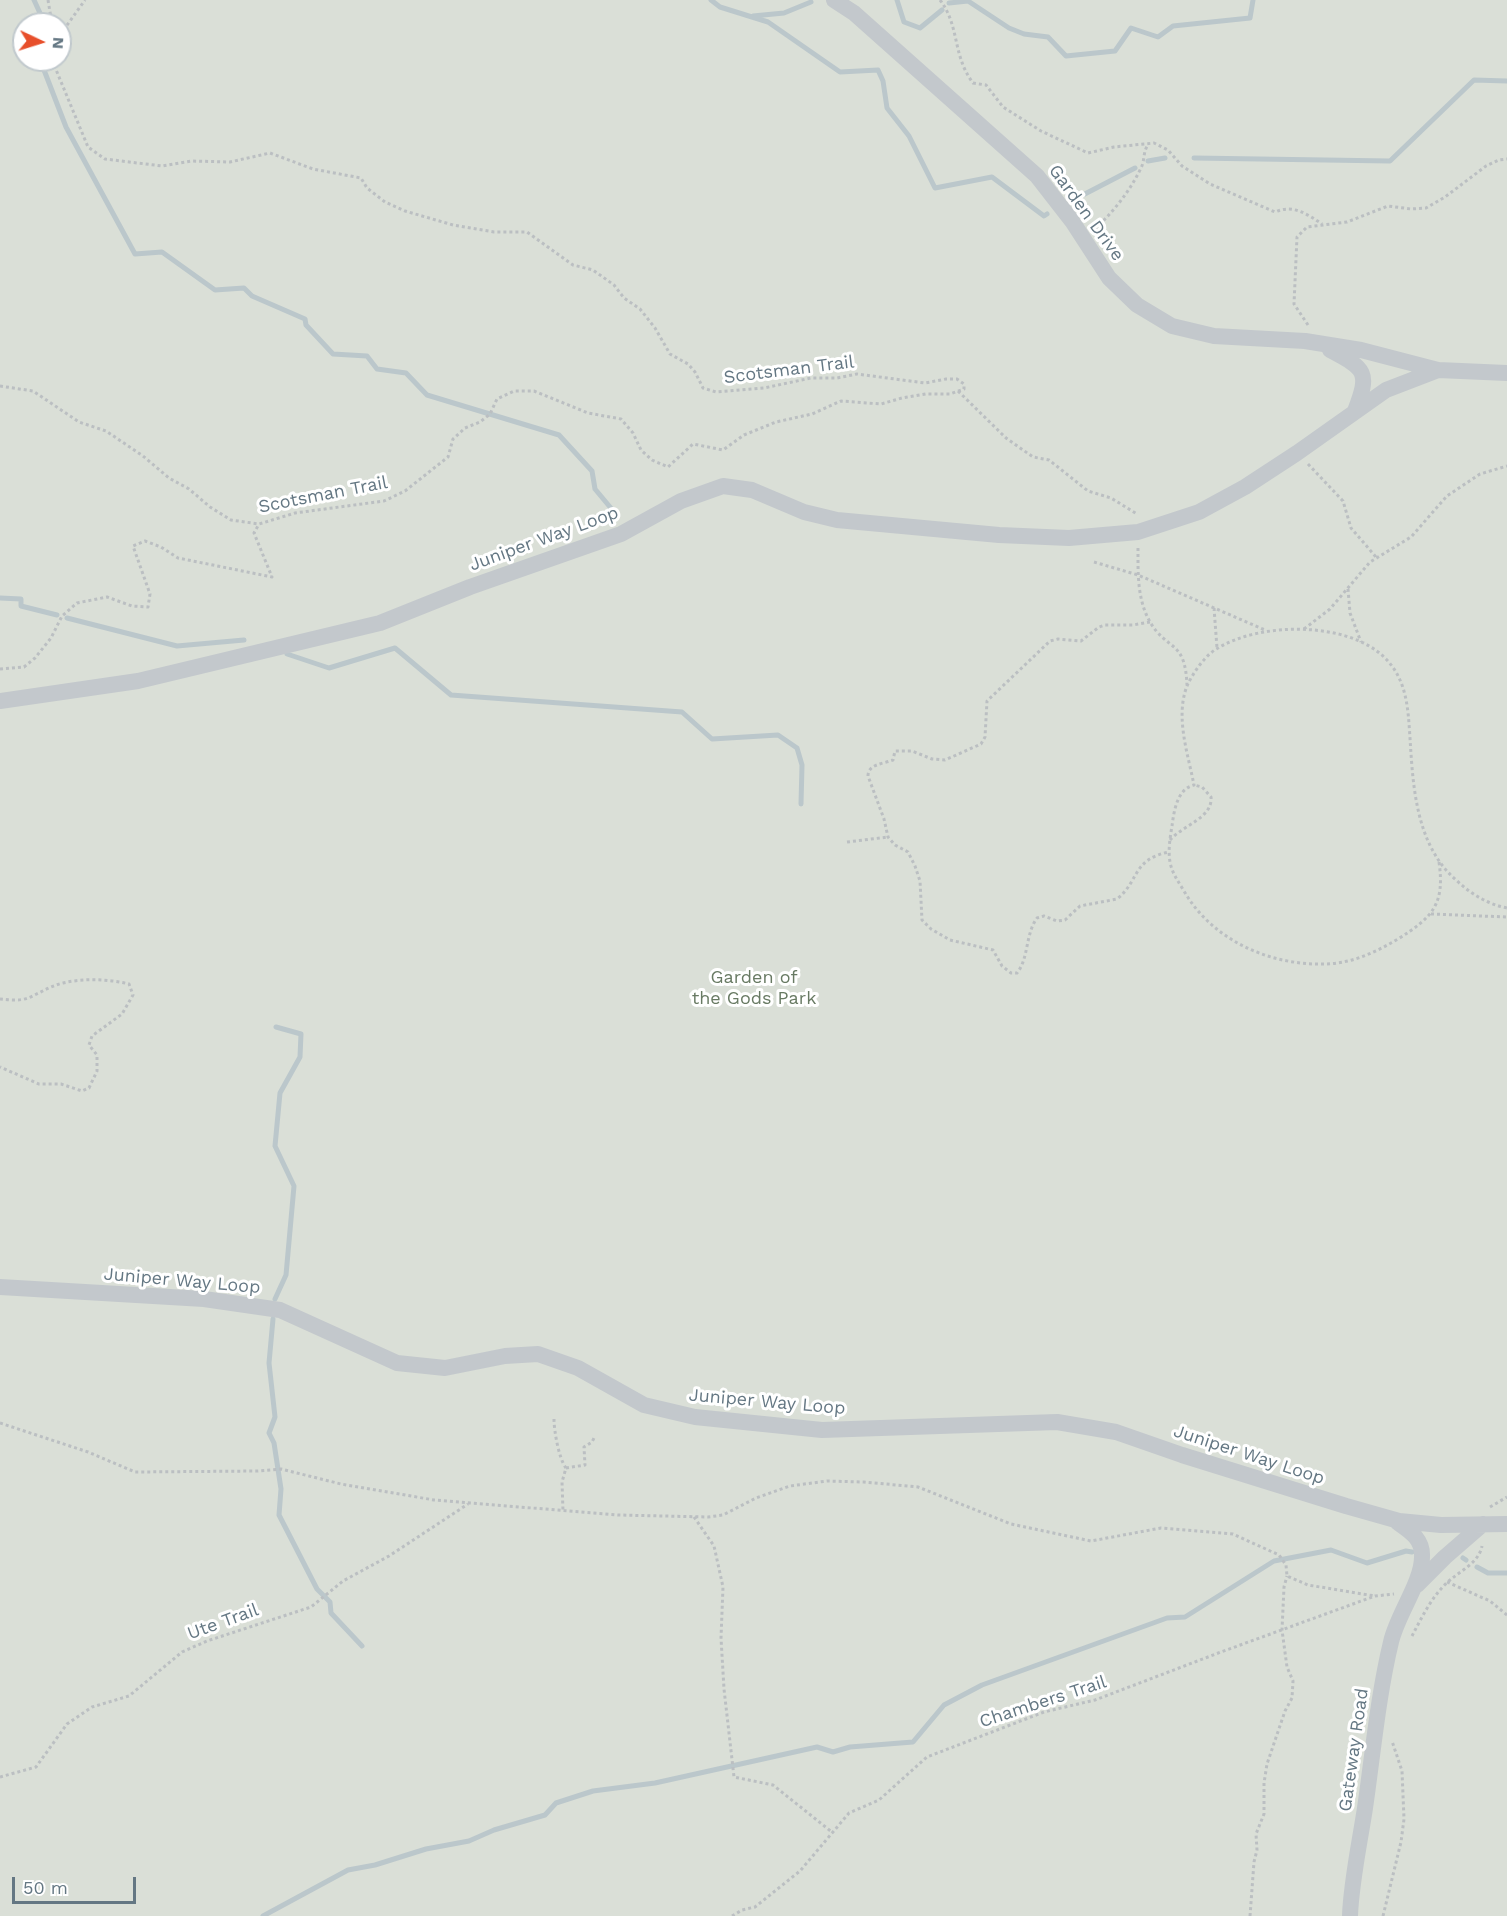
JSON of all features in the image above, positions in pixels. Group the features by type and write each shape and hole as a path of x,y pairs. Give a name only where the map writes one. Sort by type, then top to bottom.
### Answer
{"street":[{"name":"Garden Drive","path":"834,0 854,13 1037,176 1084,239 1109,278 1137,305 1173,326 1214,336 1311,342 1361,350 1438,370"},
{"path":"1311,342 1352,361 1360,369 1364,384 1355,411"},
{"name":"Juniper Way Loop","path":"0,700 138,681 381,623 470,587 621,534 681,501 723,486 752,490 804,512 837,520 999,535 1069,538 1138,532 1198,512 1245,487 1386,390 1438,370 1507,373"},
{"name":"Juniper Way Loop","path":"0,1287 204,1299 280,1310 397,1363 445,1368 505,1356 538,1354 578,1368 644,1404 695,1417 822,1430 1057,1422 1116,1432 1204,1462 1391,1519 1428,1525 1507,1524"},
{"name":"Gateway Road","path":"1350,1916 1386,1665 1395,1627 1420,1569 1422,1548 1414,1534 1391,1519"},
{"name":"Gateway Road","path":"1413,1587 1483,1524"}],"path":[{"path":"72,18 85,0"},
{"path":"940,0 952,22 963,70 973,82 986,85 1003,107 1041,130 1088,153 1114,147 1154,143 1168,150 1182,166 1210,184 1275,212 1292,209 1322,224"},
{"name":"Scotsman Trail","path":"0,386 33,391 79,422 106,431 231,520 259,524 295,513 384,501 405,491 448,457 453,439 465,428 480,422 490,414 497,399 514,391 534,391 588,413 621,419 633,433 641,450 652,460 668,467 693,444 723,450 744,435 776,422 812,414 841,401 881,404 918,395 950,394 964,389 964,384 957,379 925,382 857,374 837,378 811,378 756,389 716,392 703,388 695,372 688,364 670,354 647,317 624,298 614,285 593,270 573,265 559,257 527,232 494,232 434,220 385,202 367,188 361,178 313,169 270,153 230,162 190,161 162,166 105,159 88,147 57,72"},
{"path":"1084,239 1119,204 1143,164 1145,148 1149,144"},
{"path":"1311,342 1309,327 1294,304 1297,237 1307,227 1347,222 1372,210 1388,206 1426,208 1445,197 1486,166 1507,159"},
{"path":"958,391 1006,438 1033,457 1049,460 1088,491 1112,498 1137,514 1138,575 1142,601 1150,622 1183,657 1186,669 1187,686 1183,728 1194,785"},
{"path":"1297,453 1343,501 1351,528 1376,557"},
{"path":"1302,630 1323,615 1376,557 1411,537 1442,500 1469,480 1489,470 1507,466"},
{"path":"0,669 24,667 35,658 51,638 62,616 77,603 107,597 132,606 148,607 150,594 133,546 145,541 161,547 178,558 272,577 254,533 259,524"},
{"path":"1094,562 1138,575 1267,630"},
{"path":"1348,587 1350,613 1361,642"},
{"path":"1214,608 1217,648"},
{"path":"1150,622 1133,625 1105,625 1081,641 1058,639 1050,641 987,701 985,737 981,744 939,761 912,751 895,751 893,760 872,766 868,772 888,837 908,852 915,866 921,891 921,915 926,925 950,940 993,950 1002,966 1014,973 1022,966 1029,932 1037,918 1044,916 1057,921 1065,920 1080,906 1117,899 1140,867 1152,857 1169,852"},
{"path":"1187,686 1198,668 1217,648 1267,630 1333,633 1361,642 1385,658 1404,687 1408,707 1415,798 1425,831 1439,862 1470,892 1490,903 1507,908"},
{"path":"1170,840 1177,832 1199,819 1209,809 1211,797 1202,787 1194,785 1184,791 1176,803 1170,840 1169,852 1173,872 1186,896 1214,927 1248,949 1284,960 1327,964 1359,958 1404,935 1431,914 1440,888 1439,862"},
{"path":"847,842 888,837"},
{"path":"1431,914 1507,917"},
{"path":"0,999 27,999 63,983 83,980 129,984 132,995 122,1014 92,1036 89,1046 97,1055 97,1071 89,1088 82,1091 61,1084 39,1084 0,1067"},
{"path":"554,1419 561,1459 566,1468 562,1482 562,1511"},
{"path":"0,1423 88,1452 135,1472 281,1469 341,1484 434,1500 562,1511 694,1517 723,1515 756,1498 790,1486 827,1481 864,1482 918,1488 1011,1524 1091,1540 1161,1528 1233,1533 1279,1555 1286,1565 1282,1630 1287,1667 1293,1681 1292,1698 1285,1711 1267,1764 1264,1783 1264,1814 1256,1834 1257,1850 1250,1916"},
{"path":"566,1468 585,1465 585,1447 594,1438"},
{"name":"Ute Trail","path":"0,1777 36,1767 67,1724 92,1707 129,1696 182,1652 207,1641 311,1607 343,1581 389,1556 469,1503"},
{"path":"694,1517 714,1546 723,1587 721,1638 734,1777 773,1785 833,1833"},
{"path":"1287,1576 1308,1585 1375,1596"},
{"path":"1447,1582 1490,1601 1507,1615"},
{"name":"Chambers Trail","path":"732,1916 742,1910 755,1907 800,1871 849,1813 879,1800 927,1757 1044,1712 1095,1701 1375,1596 1413,1587"},
{"path":"1409,1642 1441,1589"},
{"path":"1383,1916 1401,1842 1404,1819 1402,1771 1391,1737"}],"green space":[{"name":"Garden of the Gods Park","path":"0,0 1507,0 1507,1916 0,1916"}],"waterway":[{"path":"34,0 40,12"},
{"path":"711,0 720,7 768,22 840,72 878,70 883,81 887,108 909,136 935,188 992,177 1044,216 1047,214"},
{"path":"897,0 904,22 920,28 942,10"},
{"path":"949,3 968,1 1009,28 1024,34 1048,37 1066,56 1115,51 1131,28 1158,37 1173,26 1250,18 1253,0"},
{"path":"753,16 784,13 811,2"},
{"path":"45,72 66,127 135,254 162,252 215,290 244,288 252,296 305,319 306,325 333,354 367,356 377,369 406,373 427,395 559,435 592,471 595,489 615,513"},
{"path":"1194,158 1390,161 1474,80 1507,81"},
{"path":"1148,161 1165,158"},
{"path":"1079,197 1135,168"},
{"path":"0,598 21,599 21,606 57,615"},
{"path":"67,618 177,646 244,640"},
{"path":"287,654 329,668 395,648 451,695 682,712 712,739 778,735 797,748 802,765 801,804"},
{"path":"275,1299 286,1275 294,1186 275,1146 280,1093 300,1057 301,1034 276,1027"},
{"path":"273,1319 269,1363 275,1417 269,1433 274,1443 281,1489 279,1515 317,1589 330,1602 331,1613 362,1646"},
{"path":"263,1916 348,1870 375,1865 426,1849 469,1841 494,1830 545,1815 556,1803 593,1791 655,1783 817,1747 833,1752 850,1747 913,1742 944,1705 982,1685 1167,1618 1185,1617 1274,1561 1331,1550 1367,1563 1406,1551 1412,1552"},
{"path":"1477,1567 1488,1573 1507,1573"}]}
